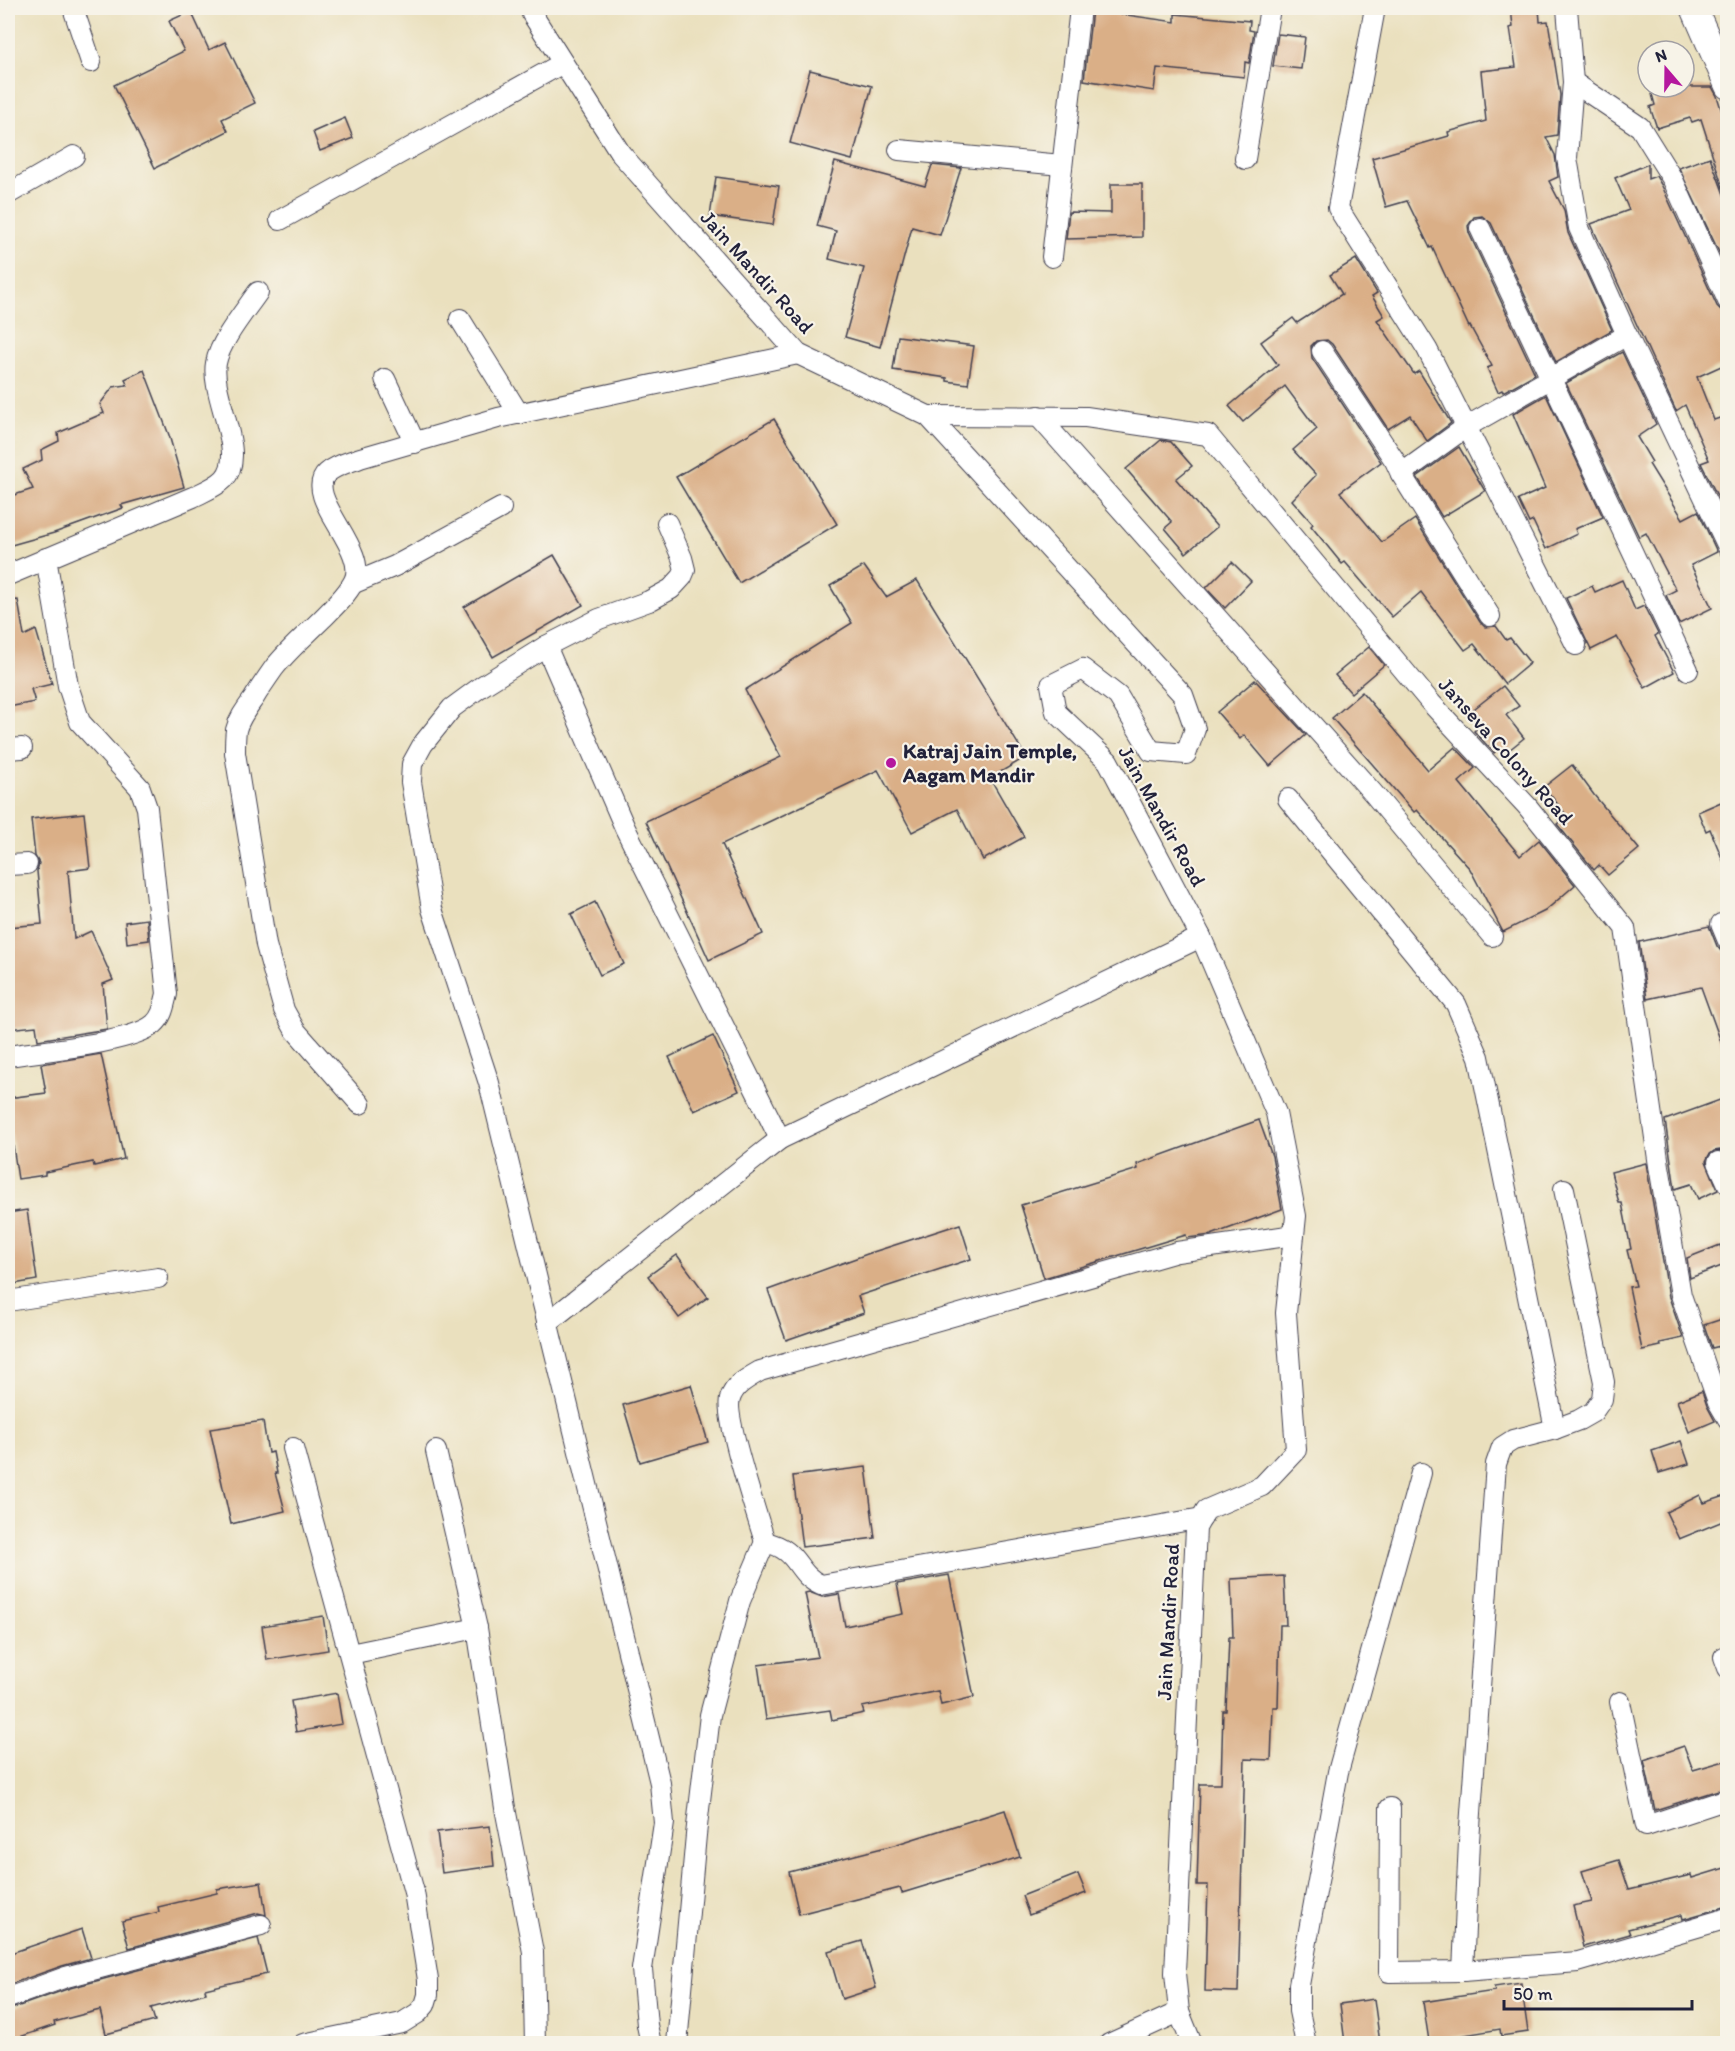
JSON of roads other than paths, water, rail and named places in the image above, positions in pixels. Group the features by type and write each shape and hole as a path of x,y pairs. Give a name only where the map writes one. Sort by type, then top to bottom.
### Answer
{"street":[{"path":"73,8 91,62"},
{"name":"Jain Mandir Road","path":"531,8 532,14 621,154 798,354 928,416 1183,695 1195,729 1186,754 1151,752 1118,696 1083,669 1051,685 1056,712 1108,761 1201,937 1276,1113 1296,1216 1286,1314 1296,1450 1262,1486 1206,1510 1196,1528 1175,1973 1179,2012 1192,2043"},
{"path":"1052,257 1080,8"},
{"path":"1245,159 1270,8"},
{"path":"1375,8 1338,208 1427,349 1576,645"},
{"path":"1567,8 1573,82 1567,158 1579,228 1728,547"},
{"path":"1694,8 1728,86"},
{"path":"280,220 563,63"},
{"path":"1573,82 1640,127 1673,180 1728,301"},
{"path":"899,150 1062,165"},
{"path":"8,194 74,156"},
{"path":"1480,228 1688,670"},
{"path":"8,575 193,497 226,477 233,465 216,378 216,363 225,343 258,292"},
{"path":"460,319 519,414"},
{"path":"1401,474 1466,428 1627,335"},
{"path":"1322,351 1395,461 1491,616"},
{"path":"360,1104 295,1030 284,1010 266,945 235,753 236,730 242,715 275,667 336,604 354,583 357,575 357,565 325,501 322,480 328,472 339,466 415,442 519,414 798,354"},
{"path":"386,379 415,442"},
{"name":"Janseva Colony Road","path":"928,416 1086,417 1208,435 1431,703 1527,806 1625,928 1659,1166 1681,1295 1718,1402 1728,1419"},
{"path":"1038,417 1373,794 1492,936"},
{"path":"354,583 395,566 501,508"},
{"path":"651,2043 642,1969 664,1823 660,1783 489,1083 432,909 411,782 412,764 423,744 452,708 482,686 546,646 599,619 649,601 670,589 682,577 685,570 682,558 667,523"},
{"path":"8,1056 117,1039 139,1033 155,1023 163,1012 166,994 147,808 140,788 80,722 68,686 46,558"},
{"path":"546,646 625,828 780,1140"},
{"path":"1288,799 1456,1004 1470,1032 1479,1057 1555,1429"},
{"path":"547,1323 780,1140 1201,937"},
{"path":"1718,1162 1728,1184"},
{"path":"1463,1971 1468,1841 1496,1464 1502,1447 1513,1440 1555,1429 1593,1412 1602,1399 1604,1382 1564,1189"},
{"path":"677,2043 696,1835 710,1715 740,1601 765,1542 729,1412 730,1400 737,1387 748,1377 760,1371 1177,1252 1294,1235"},
{"path":"8,1301 158,1278"},
{"path":"293,1448 414,1892 428,1980 425,2005 418,2013 402,2023 303,2043"},
{"path":"436,1451 477,1628 505,1808 533,1952 533,2039"},
{"path":"1306,2043 1299,2011 1299,1985 1338,1772 1421,1473"},
{"path":"765,1542 779,1545 792,1554 812,1580 821,1585 1202,1518"},
{"path":"350,1654 477,1628"},
{"path":"1620,1702 1646,1826 1728,1799"},
{"path":"1390,1808 1389,1972 1463,1971 1578,1962 1728,1918"},
{"path":"8,1998 66,1977 261,1925"},
{"path":"1109,2043 1179,2012"}],"place":[{"name":"Katraj Jain Temple, Aagam Mandir","path":"891,763"}]}
